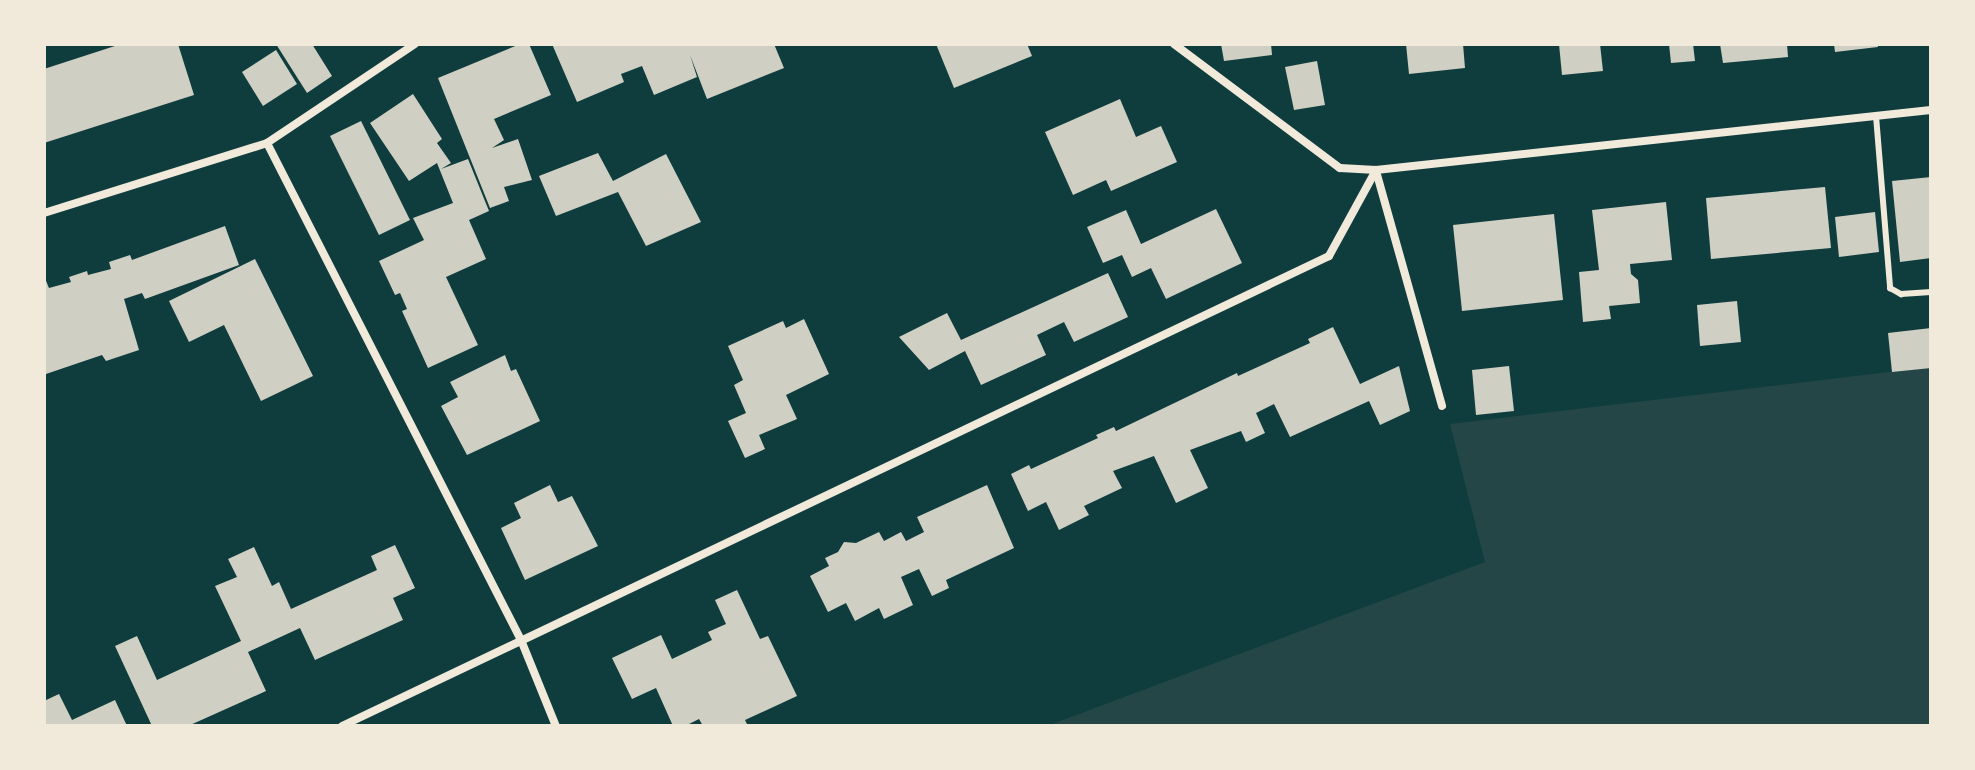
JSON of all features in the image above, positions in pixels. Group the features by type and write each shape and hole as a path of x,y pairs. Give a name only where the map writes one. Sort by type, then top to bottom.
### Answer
{"street":[{"path":"44,213 267,143 415,44"},
{"path":"1174,44 1340,168 1376,170 1931,110"},
{"path":"267,143 521,640 556,726"},
{"path":"1376,170 1442,406"},
{"path":"342,726 1329,256 1376,170"}],"lane":[{"path":"1876,116 1890,288 1901,294 1931,292"}],"shaded area":[{"path":"1931,367 1931,726 1047,726 1485,562 1450,424"}],"building":[{"path":"121,44 178,44 194,95 44,143 44,69"},
{"path":"276,44 312,44 332,76 307,93"},
{"path":"520,44 529,44 551,95 494,119 504,140 492,148 518,139 532,180 504,187 509,201 490,208 438,78"},
{"path":"552,44 774,44 784,68 707,99 690,55 697,77 654,95 642,66 621,74 624,82 577,102"},
{"path":"936,44 1027,44 1032,56 954,88"},
{"path":"1221,44 1271,44 1272,55 1224,61"},
{"path":"1406,44 1463,44 1465,68 1409,74"},
{"path":"1559,44 1600,44 1603,71 1562,75"},
{"path":"1669,44 1693,44 1695,61 1671,63"},
{"path":"1720,44 1787,44 1788,57 1723,63"},
{"path":"1834,44 1877,44 1878,47 1835,52"},
{"path":"276,50 297,84 263,106 242,72"},
{"path":"1317,61 1325,105 1294,110 1285,67"},
{"path":"413,94 442,139 437,143 451,163 441,169 468,159 489,211 469,220 486,259 446,277 478,345 428,368 402,311 407,309 400,293 395,295 379,261 424,240 413,218 453,203 437,163 409,181 370,123"},
{"path":"1120,99 1136,137 1161,126 1177,162 1111,191 1106,180 1073,195 1045,132"},
{"path":"361,121 410,220 379,235 330,136"},
{"path":"598,153 613,181 666,154 701,222 646,246 618,192 556,216 539,176"},
{"path":"1931,177 1931,258 1900,262 1892,181"},
{"path":"1825,187 1831,248 1711,259 1706,198"},
{"path":"1666,202 1672,260 1630,264 1631,274 1638,280 1640,303 1609,306 1611,319 1583,322 1579,272 1599,270 1592,210"},
{"path":"1216,209 1242,263 1166,299 1151,268 1132,277 1122,255 1103,263 1087,227 1126,210 1141,244"},
{"path":"1875,212 1879,252 1839,257 1835,217"},
{"path":"1554,214 1563,300 1462,311 1453,225"},
{"path":"225,226 239,265 145,299 142,293 124,299 139,350 106,361 102,355 46,374 44,276 49,288 71,282 69,277 87,271 88,275 111,269 109,262 130,255 132,260"},
{"path":"255,259 313,376 261,401 224,325 189,342 169,301"},
{"path":"1108,273 1128,317 1074,342 1064,322 1037,335 1046,355 981,385 965,351 929,370 899,337 947,313 961,340"},
{"path":"1737,301 1741,342 1700,346 1697,305"},
{"path":"804,319 829,374 786,395 797,419 759,435 765,449 745,458 728,421 746,413 734,385 743,380 728,346 783,321 786,328"},
{"path":"1333,327 1360,384 1399,366 1410,411 1380,425 1369,401 1290,437 1274,404 1256,413 1265,433 1246,442 1241,431 1190,450 1208,488 1176,503 1154,456 1113,471 1122,488 1084,506 1089,515 1059,530 1046,502 1028,511 1011,474 1029,465 1031,469 1098,438 1096,435 1114,427 1116,431 1237,373 1238,376 1310,343 1308,339"},
{"path":"1931,328 1931,368 1892,372 1888,333"},
{"path":"505,355 511,371 516,369 540,421 467,455 441,406 458,397 450,382"},
{"path":"1509,366 1514,411 1476,415 1472,370"},
{"path":"550,485 558,502 572,496 598,546 525,580 501,528 521,518 514,503"},
{"path":"987,485 1014,548 946,580 949,588 932,596 919,569 901,577 913,605 884,619 879,608 855,621 846,603 828,612 810,576 829,566 825,558 838,552 844,542 856,543 879,532 884,541 901,532 906,541 924,532 917,517"},
{"path":"395,545 415,588 393,598 403,620 315,660 300,628 248,652 266,691 188,726 152,726 115,646 137,636 157,680 241,641 215,586 237,577 228,559 254,547 272,586 279,582 291,609 377,570 371,556"},
{"path":"737,590 760,639 768,636 797,696 745,720 748,726 703,726 699,719 685,726 673,726 656,688 632,699 612,658 661,635 672,659 712,640 708,632 726,624 715,600"},
{"path":"59,694 72,720 115,700 127,726 44,726 44,701"}]}
